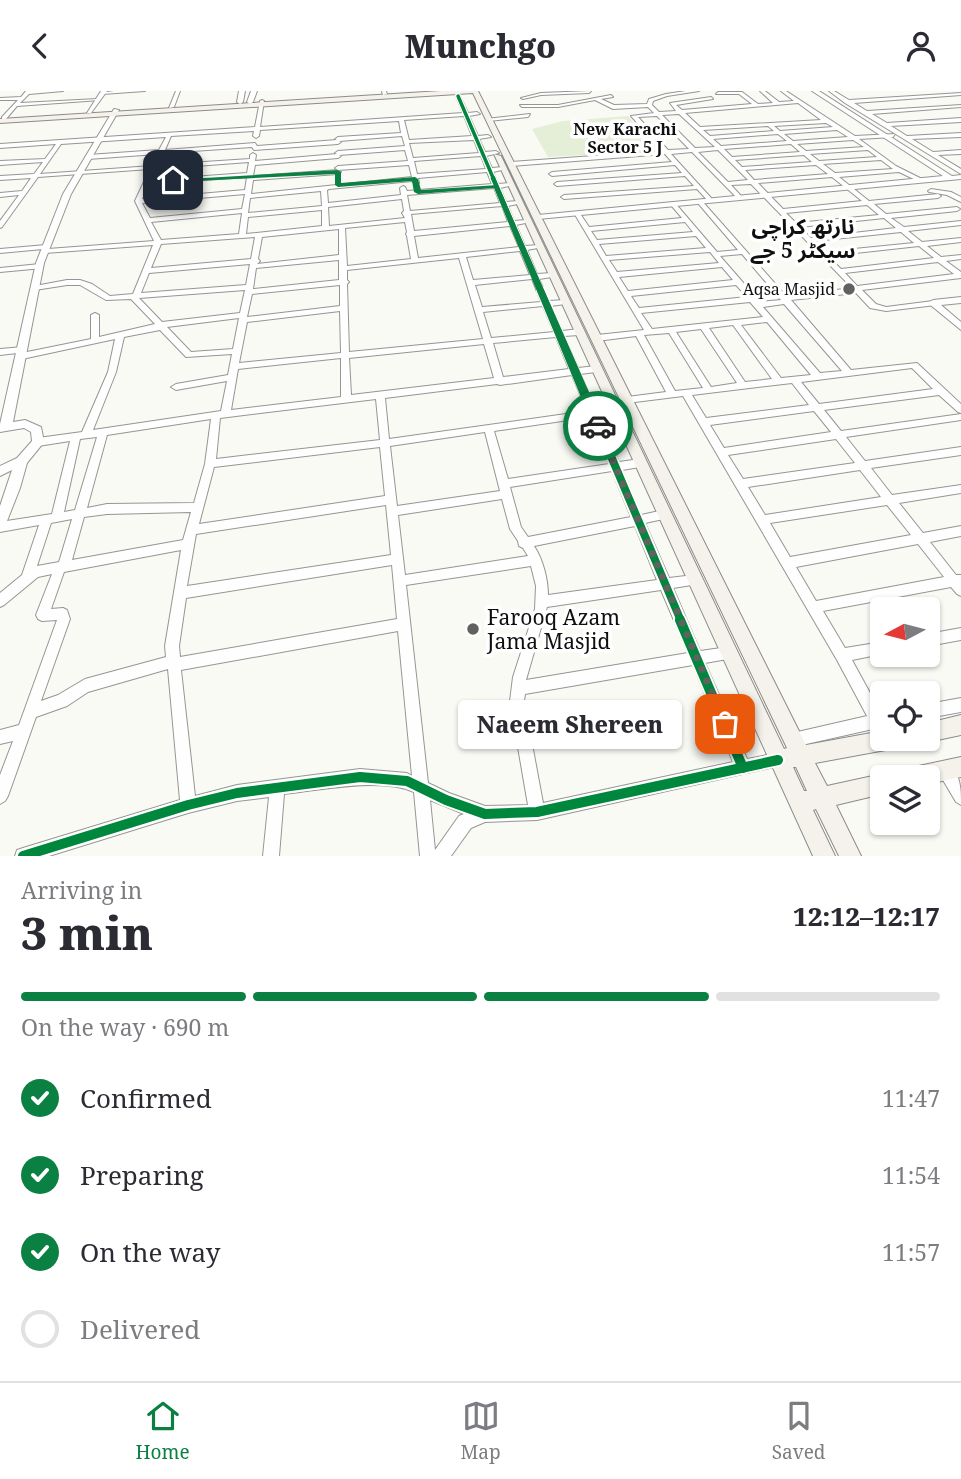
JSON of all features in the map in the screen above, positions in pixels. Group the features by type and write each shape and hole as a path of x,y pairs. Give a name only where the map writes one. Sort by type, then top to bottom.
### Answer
{"main road":[{"path":"1,119 423,91"},
{"path":"1,119 467,92 501,168 533,219 597,338 850,856"},
{"path":"477,116 489,154 501,168 503,185 533,219 539,247 824,856"},
{"path":"940,729 961,725"},
{"path":"778,760 797,748 870,741"},
{"path":"798,803 870,787"}],"street":[{"path":"0,99 61,91"},
{"path":"89,112 103,92 143,91"},
{"path":"171,107 178,91"},
{"path":"240,102 242,91"},
{"path":"250,102 254,91"},
{"path":"649,105 651,100 666,95 697,91"},
{"path":"762,91 788,110"},
{"path":"783,91 959,210"},
{"path":"815,91 884,136 957,173"},
{"path":"824,91 957,173 961,185"},
{"path":"831,91 845,102 961,94"},
{"path":"906,91 937,108"},
{"path":"523,98 541,94 591,92 594,98 613,107 649,105"},
{"path":"766,111 740,93 714,94 672,104 878,308 961,300"},
{"path":"753,93 768,104"},
{"path":"1,119 26,94"},
{"path":"714,94 734,107"},
{"path":"522,106 563,105 611,96"},
{"path":"16,105 98,100"},
{"path":"711,201 634,116 798,102"},
{"path":"242,236 262,103"},
{"path":"649,105 740,198"},
{"path":"863,113 961,106"},
{"path":"723,108 744,126"},
{"path":"927,108 961,127"},
{"path":"702,110 722,127"},
{"path":"38,442 37,430 25,424 3,427 40,266 67,194 115,112"},
{"path":"0,146 401,120 528,115"},
{"path":"796,116 804,122"},
{"path":"774,117 782,123"},
{"path":"401,120 418,192"},
{"path":"698,129 825,120"},
{"path":"882,125 961,120"},
{"path":"337,124 338,185"},
{"path":"768,124 961,276"},
{"path":"882,125 900,137"},
{"path":"708,138 839,128"},
{"path":"88,157 338,141 404,134"},
{"path":"138,201 169,135"},
{"path":"138,201 324,190 338,185 545,162 666,152 884,136 961,135"},
{"path":"0,178 338,155 482,137"},
{"path":"0,226 58,143"},
{"path":"730,159 870,148"},
{"path":"929,155 961,152"},
{"path":"148,182 338,170 489,154"},
{"path":"740,169 883,158"},
{"path":"0,163 44,160"},
{"path":"545,162 636,311 672,394"},
{"path":"552,174 676,163"},
{"path":"727,184 899,170"},
{"path":"409,234 575,213 919,181 957,173"},
{"path":"557,184 686,174"},
{"path":"401,180 415,261"},
{"path":"147,220 325,206 418,192 503,185 504,204 522,249 743,768"},
{"path":"565,197 699,187"},
{"path":"324,190 326,229"},
{"path":"930,191 949,193 961,200"},
{"path":"0,195 22,193"},
{"path":"782,211 938,197"},
{"path":"138,201 158,242"},
{"path":"700,202 848,372"},
{"path":"0,251 326,229 406,216 519,203"},
{"path":"673,204 817,376"},
{"path":"794,225 959,210"},
{"path":"0,212 10,211"},
{"path":"586,229 686,220"},
{"path":"809,240 961,223"},
{"path":"342,227 346,400"},
{"path":"595,243 698,234"},
{"path":"188,805 172,646 188,544 235,366 260,235"},
{"path":"823,254 961,240"},
{"path":"135,298 158,242"},
{"path":"345,268 539,247"},
{"path":"604,258 743,252"},
{"path":"462,255 500,382"},
{"path":"145,271 344,257"},
{"path":"840,271 961,257"},
{"path":"614,275 724,265"},
{"path":"0,269 40,266"},
{"path":"471,283 552,275"},
{"path":"636,311 787,300 961,276"},
{"path":"35,288 78,283 88,285 99,295 109,298 135,298 345,282"},
{"path":"625,293 739,282"},
{"path":"135,298 189,355 238,351"},
{"path":"479,310 565,302"},
{"path":"933,303 961,327"},
{"path":"0,352 22,353 95,341 160,326 345,308"},
{"path":"95,315 95,341"},
{"path":"597,338 769,319"},
{"path":"735,323 778,381"},
{"path":"703,326 743,386"},
{"path":"671,330 709,390"},
{"path":"235,366 579,332"},
{"path":"28,576 81,435 113,372 120,336"},
{"path":"628,400 914,365 961,409"},
{"path":"0,471 21,461 38,442 220,415 596,369"},
{"path":"176,387 231,377"},
{"path":"794,379 958,583"},
{"path":"704,422 942,391"},
{"path":"686,393 870,704"},
{"path":"380,396 428,856"},
{"path":"210,464 385,443 615,410"},
{"path":"722,452 961,417"},
{"path":"488,427 516,529 523,543 533,553 542,586 541,601 517,702 537,812"},
{"path":"0,796 64,619 63,614 42,615 82,512 103,432"},
{"path":"741,484 961,451"},
{"path":"0,520 14,488 21,461"},
{"path":"191,530 505,489 640,463"},
{"path":"762,520 961,489"},
{"path":"0,527 82,512 198,507"},
{"path":"523,543 664,515"},
{"path":"787,563 961,531"},
{"path":"0,602 35,572 188,544"},
{"path":"181,593 397,559"},
{"path":"399,581 535,561"},
{"path":"541,601 694,580"},
{"path":"813,607 958,583"},
{"path":"30,712 62,701 85,686 174,663 403,624"},
{"path":"940,638 961,634"},
{"path":"842,655 870,650"},
{"path":"519,688 728,653"},
{"path":"940,709 961,705"},
{"path":"797,748 870,724"},
{"path":"0,737 23,731"},
{"path":"23,856 188,805 237,793 360,777 398,779 485,814 537,812 778,760"},
{"path":"953,768 961,797"},
{"path":"271,856 277,788"},
{"path":"441,856 465,823 485,814"}],"green space":[{"path":"628,116 655,151 548,157 532,129 563,121"}],"cycle path":[{"path":"458,96 743,768"},
{"path":"23,856 188,805 237,793 360,777 407,781 446,800 485,814 537,812 778,760"}],"way so far":[{"path":"598,426 725,724"}],"place":[{"name":"Aqsa Masjid","path":"849,289"},
{"name":"Farooq Azam Jama Masjid","path":"473,629"},
{"name":"Naeem Shereen","path":"725,724"}],"district":[{"name":"New Karachi Sector 5 J","path":"625,138"},
{"name":"نارتھ کراچی سیکٹر 5 جے","path":"803,238"}],"route":[{"path":"173,180 338,172 338,185 415,179 418,192 496,186 598,426"}]}
